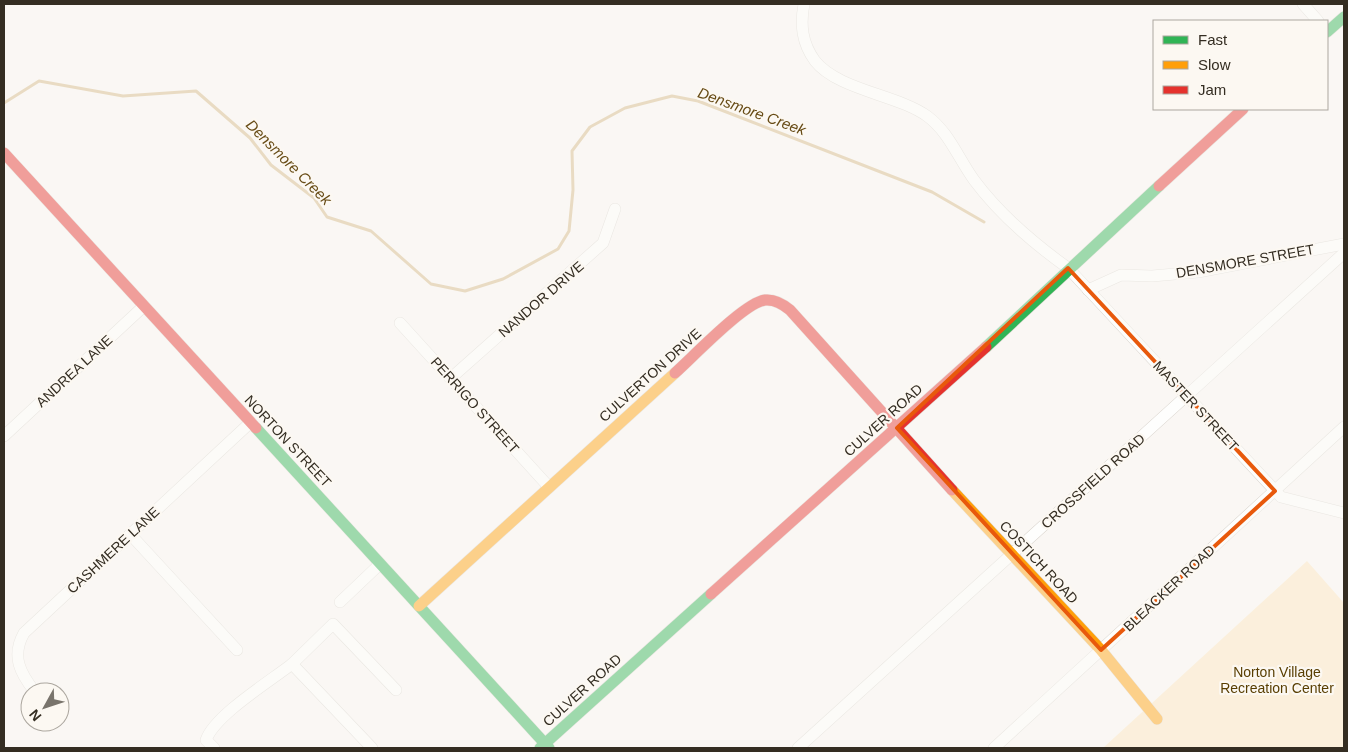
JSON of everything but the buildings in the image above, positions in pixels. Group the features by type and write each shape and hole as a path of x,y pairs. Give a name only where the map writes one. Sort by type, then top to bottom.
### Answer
{"main road":[{"path":"1328,31 1344,17"},
{"name":"CULVER ROAD","path":"545,747 1013,322 1068,268 1241,110"},
{"name":"NORTON STREET","path":"4,153 419,606 545,747"},
{"name":"CULVERTON DRIVE","path":"419,606 748,307 766,299 778,301 790,310 897,428"},
{"name":"COSTICH ROAD","path":"897,428 1101,650 1147,704 1156,719"}],"street":[{"name":"MASTER STREET","path":"804,4 801,23 805,44 816,62 833,76 925,115 939,127 974,179 995,206 1029,239 1068,268 1281,497 1344,513"},
{"path":"1303,4 1317,20"},
{"name":"NANDOR DRIVE","path":"451,378 603,243 615,209"},
{"name":"DENSMORE STREET","path":"1088,290 1121,275 1152,276 1198,272 1344,244"},
{"name":"CROSSFIELD ROAD","path":"798,748 1344,253"},
{"name":"ANDREA LANE","path":"4,436 144,306"},
{"name":"PERRIGO STREET","path":"400,323 549,486"},
{"name":"CASHMERE LANE","path":"28,682 17,660 16,651 24,633 251,422"},
{"name":"BLEACKER ROAD","path":"994,748 1344,427"},
{"path":"130,534 238,650"},
{"path":"340,602 380,564"},
{"path":"214,748 206,740 209,731 219,719 292,664 334,624 396,690"},
{"path":"292,664 372,748"}],"highlighted area":[{"path":"1068,268 1275,491 1101,650 897,428"}],"green space":[{"name":"Norton Village Recreation Center","path":"1307,561 1344,603 1344,748 1103,748"}],"waterway":[{"name":"Densmore Creek","path":"4,103 39,81 123,96 196,91 250,138 271,165 314,198 327,217 371,231 431,284 465,291 503,279 558,249 569,231 573,190 572,151 590,127 625,108 672,96 698,101 932,192 984,222"}],"traffic: fast":[{"path":"1328,31 1344,17"},
{"path":"986,347 1159,186"},
{"path":"256,428 549,748"},
{"path":"540,748 711,594"}],"traffic: slow":[{"path":"419,606 675,373"},
{"path":"952,490 1101,650 1157,719"}],"traffic: jam":[{"path":"1159,186 1242,110"},
{"path":"4,153 256,428"},
{"path":"675,373 745,310 765,300 779,302 790,310 952,490"},
{"path":"711,594 986,347"}]}
